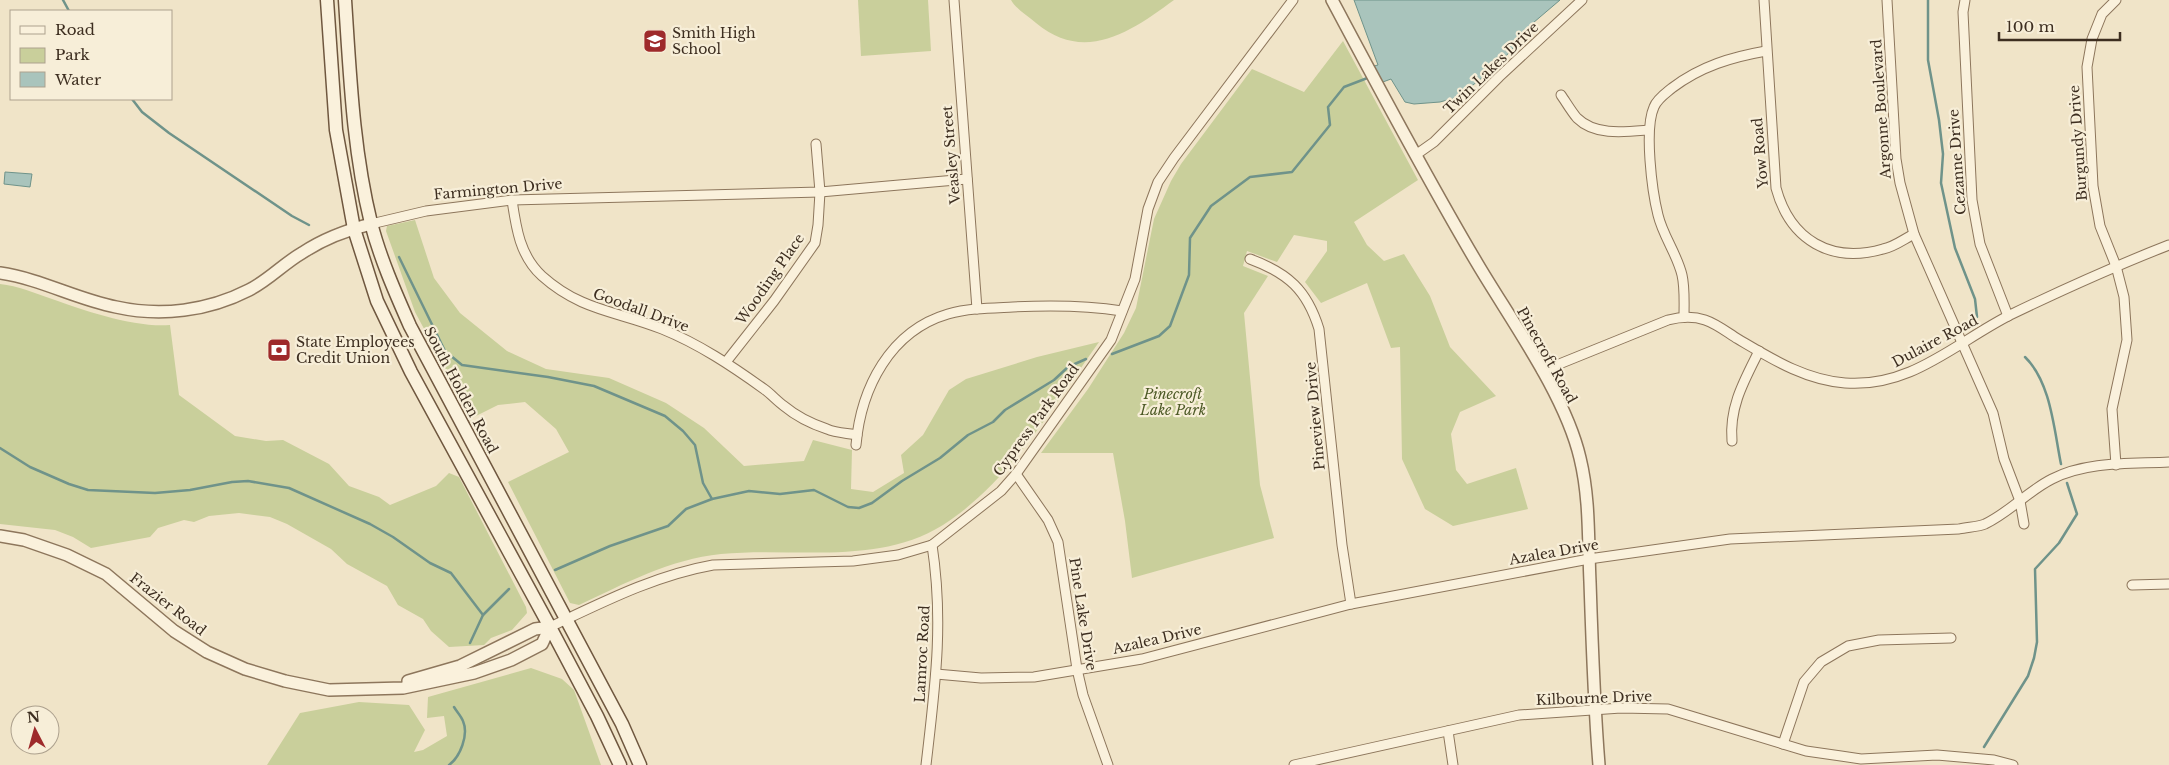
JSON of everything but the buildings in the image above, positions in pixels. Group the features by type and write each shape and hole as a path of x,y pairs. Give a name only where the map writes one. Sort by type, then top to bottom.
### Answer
{"main road":[{"path":"327,0 335,118 354,228 377,301 392,334 597,716 620,765"},
{"name":"South Holden Road","path":"345,0 352,117 361,175 371,224 391,281 410,326 622,724 640,765"}],"street":[{"name":"Veasley Street","path":"954,0 977,308"},
{"name":"Cypress Park Road","path":"550,627 634,589 696,568 714,565 853,561 898,555 932,545 1001,491 1016,474 1111,340 1135,279 1148,209 1158,182 1293,0"},
{"name":"Pinecroft Road","path":"1332,0 1451,218 1542,371 1571,430 1580,456 1586,487 1589,528 1594,709 1599,765"},
{"name":"Twin Lakes Drive","path":"1417,154 1434,142 1582,0"},
{"name":"Yow Road","path":"1764,0 1776,188 1781,206 1793,225 1806,238 1834,252 1858,255 1885,249 1914,234"},
{"name":"Argonne Boulevard","path":"1887,0 1896,159 1900,183 1914,234 1993,413 2004,459 2020,501 2024,524"},
{"name":"Cezanne Drive","path":"1965,0 1963,12 1972,200 1980,244 2008,316"},
{"name":"Burgundy Drive","path":"2116,0 2102,14 2092,39 2087,67 2093,186 2100,226 2116,266 2124,296 2127,340 2112,410 2116,465"},
{"path":"1684,317 1682,275 1658,217 1655,200 1648,130 1655,105 1685,78 1718,62 1766,51"},
{"path":"1561,95 1577,118 1591,128 1608,131 1648,130"},
{"name":"Wooding Place","path":"726,362 765,313 815,243 820,192 816,144"},
{"name":"Farmington Drive","path":"0,272 40,281 116,308 139,311 188,310 218,304 250,290 269,279 300,254 316,244 354,228 426,211 512,200 820,192 967,179"},
{"name":"Goodall Drive","path":"512,200 517,235 527,256 540,274 559,290 580,302 661,329 726,362 766,390 785,407 807,421 828,430 857,435"},
{"name":"Dulaire Road","path":"1542,371 1668,320 1684,317 1705,320 1796,372 1818,380 1871,384 1897,378 1918,369 2008,316 2116,266 2169,245"},
{"name":"Pineview Drive","path":"1250,259 1276,271 1303,293 1313,309 1319,329 1341,535 1351,604"},
{"path":"856,445 863,411 878,369 892,349 908,333 928,321 977,308 1062,304 1089,306 1122,312"},
{"path":"1732,440 1733,413 1737,395 1759,351"},
{"name":"Azalea Drive","path":"936,674 980,678 1034,677 1142,659 1351,604 1589,559 1730,539 1959,529 1983,525 2051,479 2068,472 2116,465 2169,462"},
{"name":"Pine Lake Drive","path":"1016,474 1048,520 1058,542 1077,670 1108,765"},
{"name":"Frazier Road","path":"0,536 24,540 67,555 106,574 174,631 208,652 245,669 285,681 329,690 403,688 435,683 474,673 511,660 542,644 550,627"},
{"name":"Lamroc Road","path":"926,765 936,674 939,610 932,545"},
{"path":"2132,585 2169,584"},
{"name":"Frazier Road","path":"381,689 460,666 535,629 550,627"},
{"path":"1783,744 1804,682 1822,662 1848,646 1879,640 1951,638"},
{"name":"Kilbourne Drive","path":"1300,764 1519,715 1594,709 1668,709 1806,751 1861,762 1937,755 1994,760 2013,765"},
{"path":"1448,731 1453,765"}],"green space":[{"path":"858,0 928,0 931,51 861,56"},
{"path":"1011,0 1174,0 1125,32 1108,39 1090,42 1072,41 1054,35 1022,12"},
{"name":"Pinecroft Lake Park","path":"1343,41 1418,180 1354,222 1367,245 1384,261 1404,254 1430,296 1450,347 1496,396 1460,412 1451,434 1456,470 1467,484 1516,468 1528,509 1453,526 1425,509 1402,459 1400,347 1391,348 1367,283 1321,303 1305,282 1327,251 1327,241 1294,235 1277,262 1247,251 1243,266 1268,276 1244,313 1260,485 1274,538 1132,578 1125,521 1113,453 1041,453 1088,389 1124,333 1136,308 1154,219 1181,164 1252,69 1304,92"},
{"path":"415,220 434,278 460,313 507,351 546,369 609,378 666,403 704,428 744,466 804,461 813,440 852,450 851,489 873,492 904,473 901,455 923,435 949,390 966,379 1037,357 1099,342 1029,441 989,488 967,508 943,525 918,538 891,546 863,550 835,552 749,552 702,557 666,567 630,581 579,605 570,603 508,482 569,452 556,429 525,402 498,405 472,418 415,312 386,231 387,226"},
{"path":"0,284 13,286 111,318 142,324 170,325 179,395 235,436 266,441 283,440 329,464 349,486 379,497 390,505 436,486 449,473 459,477 526,607 527,613 512,630 491,638 484,645 449,647 431,631 423,619 398,605 387,586 347,564 331,549 287,524 270,517 239,513 209,516 194,522 184,520 158,528 150,537 91,548 73,537 55,530 0,524"},
{"path":"531,668 562,679 574,690 601,765 267,765 300,713 359,702 409,705 425,730 414,752 423,750 447,736 444,716 427,718 428,697"}],"water":[{"path":"1354,0 1560,0 1533,23 1510,52 1458,97 1440,102 1414,104 1405,102 1391,79 1372,86 1362,69 1378,65"},
{"path":"5,172 32,174 30,187 4,184"}],"waterway":[{"path":"63,0 68,10"},
{"path":"1928,0 1928,60 1943,154 1941,183 1955,248 1975,299 1977,317"},
{"path":"1112,354 1159,336 1170,326 1189,275 1190,238 1211,206 1250,177 1292,172 1330,125 1328,107 1344,87 1370,77"},
{"path":"133,100 142,112 169,133 292,216 309,225"},
{"path":"399,257 445,351 462,365 548,377 594,386 665,416 683,431 695,445 703,483 712,499"},
{"path":"2025,357 2034,367 2046,393 2061,464"},
{"path":"555,570 610,546 668,526 686,509 712,499 749,491 780,494 814,490 848,507 859,508 872,503 902,481 940,458 968,435 993,422 1005,410 1054,380 1068,367 1086,359"},
{"path":"0,448 30,467 88,490 155,493 190,490 248,481 289,488 370,524 393,537 430,563 451,573 483,615"},
{"path":"1984,747 2028,676 2034,658 2037,642 2035,569 2059,543 2077,514 2067,483"},
{"path":"470,643 483,615 509,589"},
{"path":"449,765 457,757 465,733 463,721 454,707"}],"place":[{"name":"Smith High School","path":"655,41"},
{"name":"State Employees Credit Union","path":"279,350"}]}
